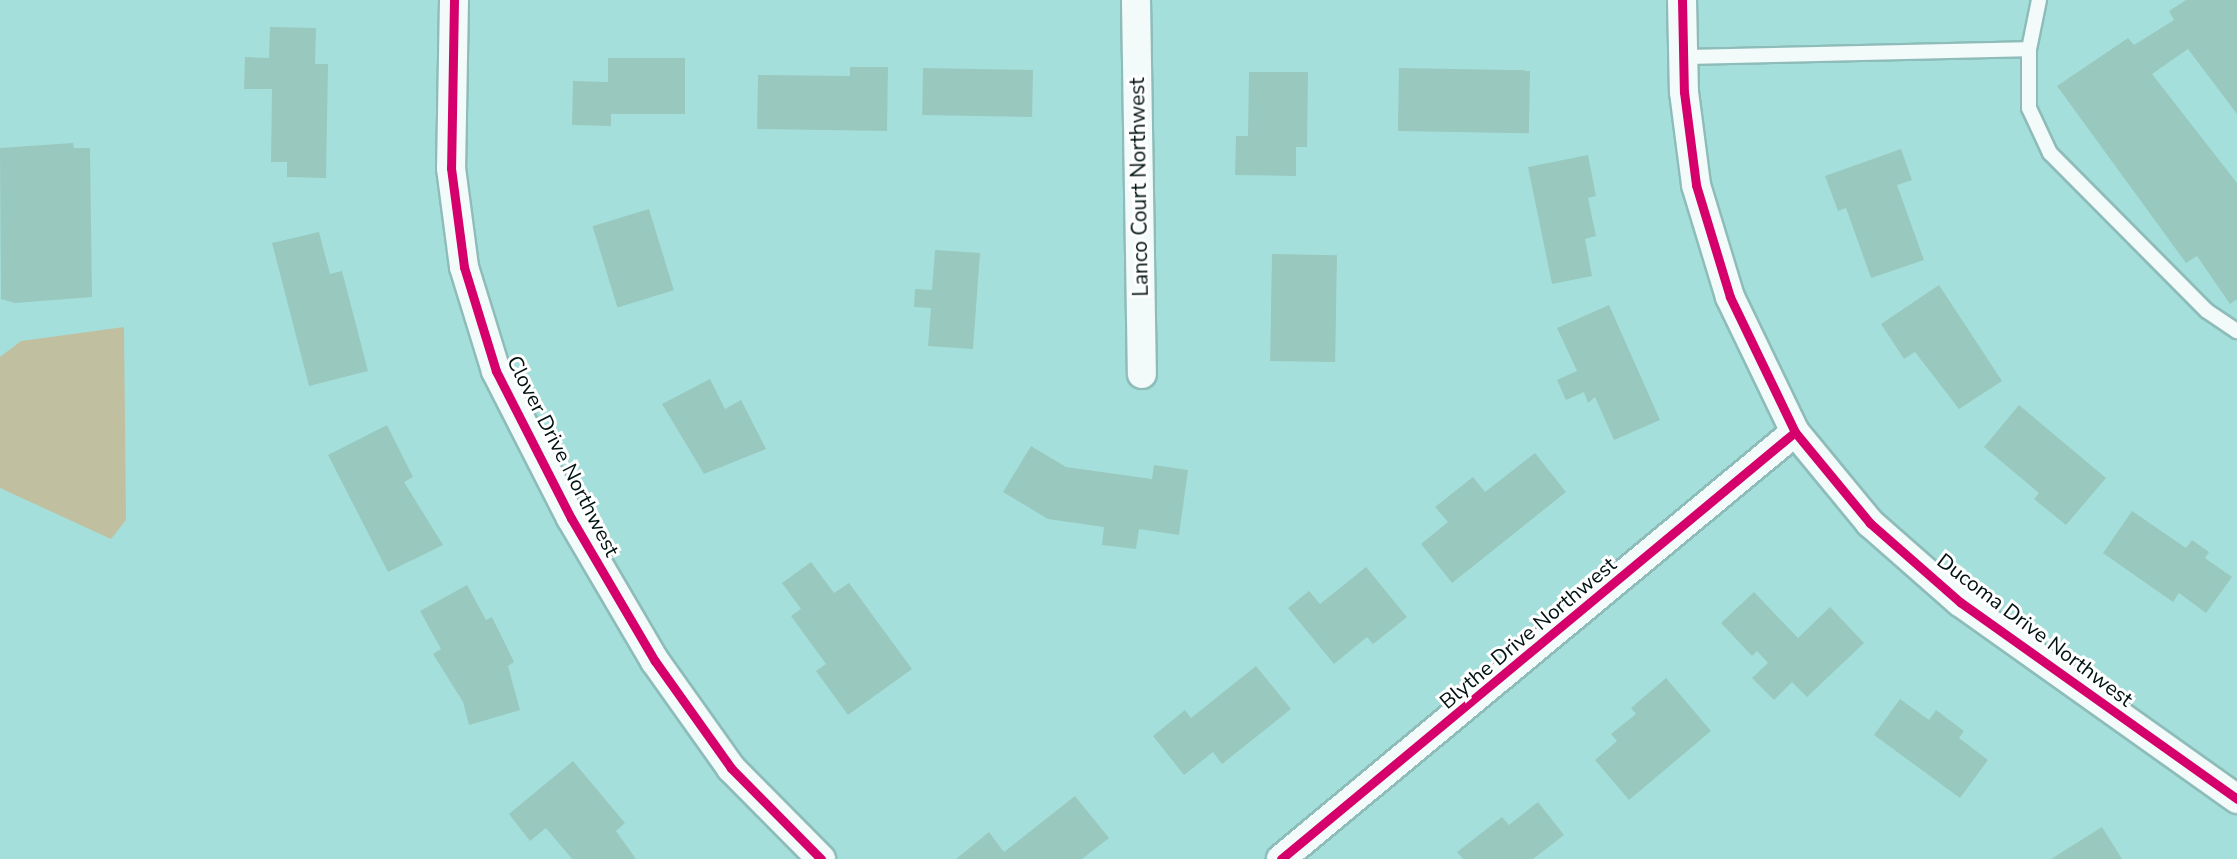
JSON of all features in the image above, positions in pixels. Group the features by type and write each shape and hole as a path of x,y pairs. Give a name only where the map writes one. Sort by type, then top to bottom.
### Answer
{"street":[{"name":"Clover Drive Northwest","path":"454,0 451,168 464,267 496,371 571,518 654,662 731,768 820,859"},
{"name":"Lanco Court Northwest","path":"1136,0 1142,374"},
{"name":"Ducoma Drive Northwest","path":"1682,0 1683,57 1702,207 1730,297 1796,432 1870,523 1960,602 2237,799"},
{"name":"Blythe Drive Northwest","path":"1281,859 1796,432"}],"lane":[{"path":"2039,0 2029,49 2028,108 2050,153 2207,311 2237,331"},
{"path":"1683,57 2029,49"}],"green space":[{"path":"124,327 126,520 111,539 0,488 0,357 21,341"}],"building":[{"path":"2186,0 2237,0 2237,114 2188,49 2152,74 2237,183 2237,299 2230,304 2197,256 2186,263 2057,86 2128,38 2134,45 2174,20 2169,11"},
{"path":"270,27 316,28 315,64 328,64 326,178 287,177 287,162 271,162 272,89 244,89 245,57 269,58"},
{"path":"608,58 685,58 685,114 611,114 611,126 572,125 573,81 608,82"},
{"path":"850,67 888,67 887,131 757,129 758,75 850,76"},
{"path":"923,68 1033,70 1032,117 922,115"},
{"path":"1399,68 1530,70 1529,133 1398,131"},
{"path":"1249,72 1308,72 1307,147 1296,147 1296,176 1235,175 1236,136 1248,136"},
{"path":"73,143 74,148 90,148 92,297 15,303 1,299 0,148"},
{"path":"1901,149 1912,180 1897,185 1924,260 1871,278 1846,208 1838,211 1825,176"},
{"path":"1588,155 1596,196 1588,198 1596,236 1585,239 1592,276 1552,284 1528,167"},
{"path":"649,209 674,290 617,308 593,226"},
{"path":"319,232 330,274 342,271 368,371 309,386 272,243"},
{"path":"935,250 980,253 973,349 928,346 931,308 914,307 915,289 932,290"},
{"path":"1272,254 1337,255 1335,362 1270,361"},
{"path":"1939,285 2002,381 1959,409 1915,352 1904,359 1881,324"},
{"path":"1609,305 1660,420 1614,440 1595,397 1588,403 1584,392 1566,400 1557,380 1577,371 1557,328"},
{"path":"710,379 725,409 741,400 766,449 704,474 662,404"},
{"path":"2019,405 2106,478 2066,525 2034,499 2039,493 1984,447"},
{"path":"387,425 413,477 404,482 443,545 388,572 328,455"},
{"path":"1031,446 1066,467 1152,479 1154,465 1188,470 1179,535 1139,529 1136,549 1102,545 1104,527 1048,519 1003,492"},
{"path":"1535,453 1566,492 1452,583 1421,544 1448,522 1435,507 1473,477 1485,492"},
{"path":"2132,511 2186,548 2192,540 2209,552 2205,558 2232,577 2206,613 2179,593 2173,602 2103,553"},
{"path":"811,562 834,593 849,583 912,669 848,715 816,671 826,664 791,616 801,609 782,583"},
{"path":"1366,567 1407,617 1373,644 1367,637 1334,664 1288,608 1309,591 1320,604"},
{"path":"467,585 486,620 492,617 514,662 508,666 520,710 469,725 463,702 433,654 441,649 420,611"},
{"path":"1754,592 1798,638 1830,607 1864,643 1807,697 1792,682 1774,700 1752,678 1768,663 1757,651 1752,656 1721,623"},
{"path":"1256,666 1291,709 1222,764 1213,752 1184,775 1153,736 1185,710 1191,718"},
{"path":"1666,678 1711,731 1629,800 1595,760 1617,741 1611,734 1636,714 1631,708"},
{"path":"1900,699 1929,720 1936,710 1964,731 1959,738 1988,760 1960,798 1874,735"},
{"path":"573,761 625,823 616,831 636,859 572,859 546,828 530,841 509,814"},
{"path":"1075,796 1109,838 1082,859 956,859 989,832 1004,852"},
{"path":"1538,802 1564,835 1533,859 1463,859 1457,852 1502,817 1509,825"},
{"path":"2102,827 2122,859 2051,859"}],"cycle path":[{"path":"454,0 451,168 464,267 496,371 571,518 655,661 731,768 821,859"},
{"path":"1682,0 1684,92 1696,185 1730,297 1795,432 1870,523 1960,602 2237,799"},
{"path":"1281,859 1795,432"}]}
